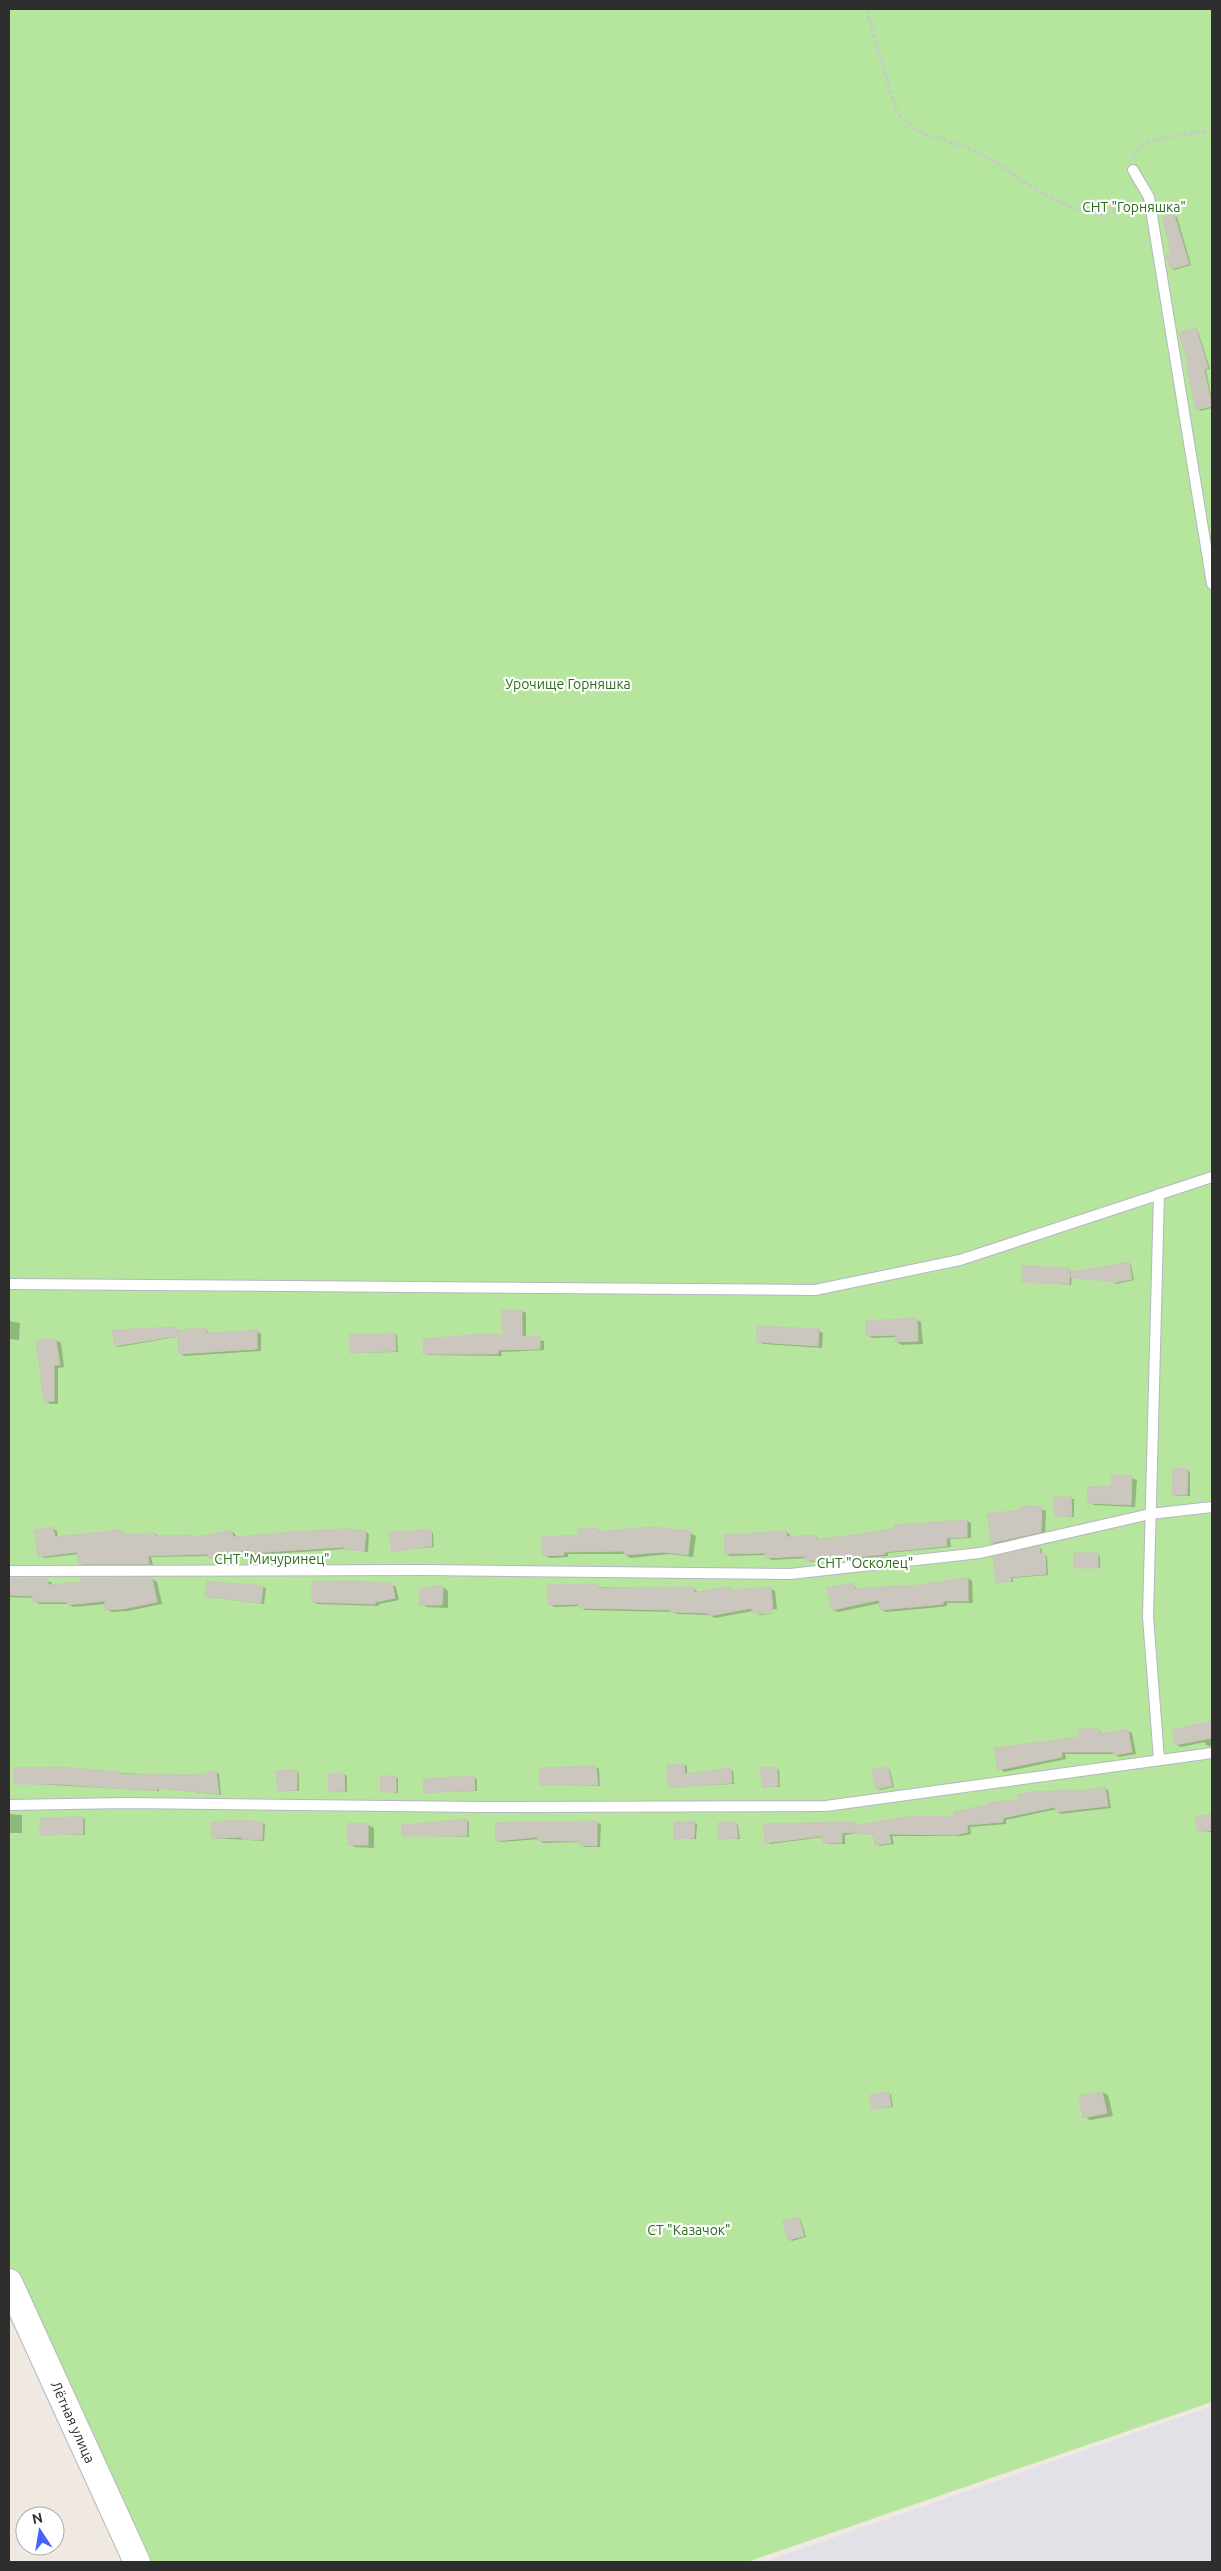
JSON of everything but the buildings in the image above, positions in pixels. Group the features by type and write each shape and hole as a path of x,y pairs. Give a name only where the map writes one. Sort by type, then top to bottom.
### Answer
{"street":[{"name":"Лётная улица","path":"9,2282 137,2562"}],"lane":[{"path":"1133,170 1149,197 1212,584"},
{"path":"9,1284 816,1290 960,1260 1212,1177"},
{"path":"1159,1194 1148,1617 1159,1759"},
{"path":"9,1571 424,1570 790,1574 980,1553 1150,1514 1212,1508"},
{"path":"9,1806 126,1803 481,1807 826,1806 1212,1753"}],"path":[{"path":"866,9 897,113 919,132 978,151 1038,191 1068,206 1085,211 1102,215 1149,197"},
{"path":"1133,170 1134,152 1150,141 1212,130"}],"shaded area":[{"path":"1212,2406 1212,2562 763,2562"}],"green space":[{"path":"9,9 1212,9 1212,2402 747,2562 140,2562 9,2282"}],"park label":[{"name":"СНТ \"Горняшка\"","path":"1134,207"},
{"name":"Урочище Горняшка","path":"568,684"},
{"name":"СНТ \"Мичуринец\"","path":"272,1559"},
{"name":"СНТ \"Осколец\"","path":"865,1563"},
{"name":"СТ \"Казачок\"","path":"689,2230"}]}
